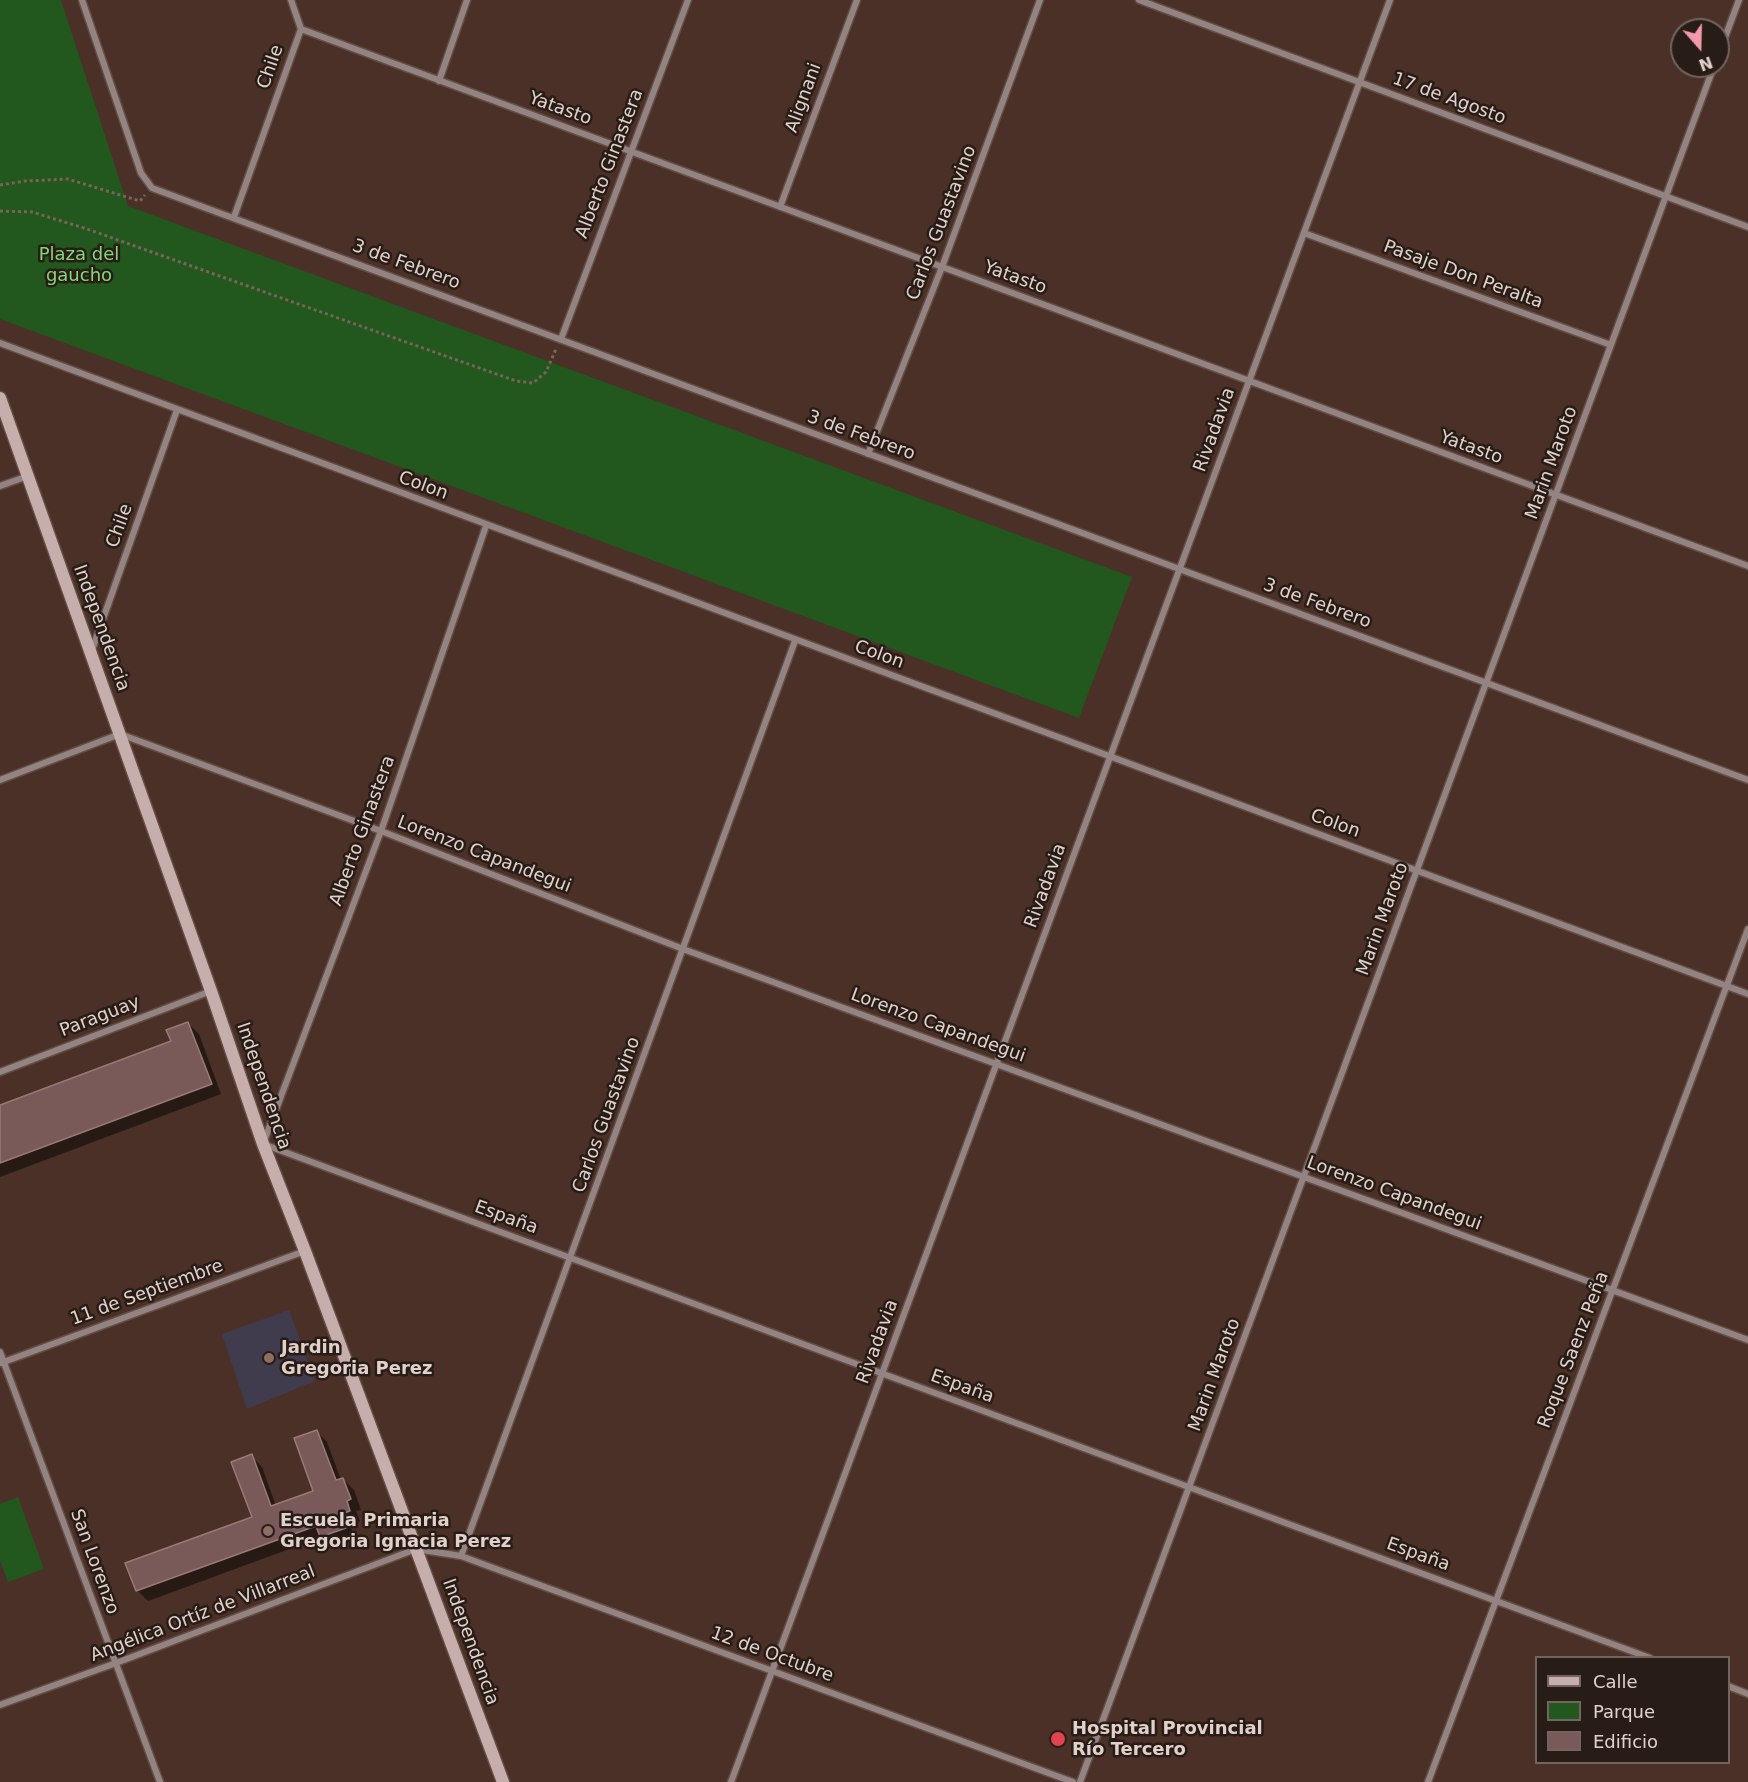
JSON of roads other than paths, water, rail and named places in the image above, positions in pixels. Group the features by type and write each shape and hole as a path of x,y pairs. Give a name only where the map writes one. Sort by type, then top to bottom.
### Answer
{"main road":[{"name":"Independencia","path":"0,398 211,991 263,1144 503,1782"}],"street":[{"name":"3 de Febrero","path":"82,0 141,173 152,188 1748,780"},
{"path":"291,0 301,29"},
{"path":"440,81 467,0"},
{"name":"Alberto Ginastera","path":"561,339 687,0"},
{"name":"Alignani","path":"780,207 856,0"},
{"name":"Carlos Guastavino","path":"868,454 942,267 1040,0"},
{"name":"17 de Agosto","path":"1139,0 1748,227"},
{"name":"Rivadavia","path":"731,1782 1390,0"},
{"path":"1730,24 1739,0"},
{"name":"Yatasto","path":"301,29 1748,566"},
{"name":"Chile","path":"234,217 301,29"},
{"name":"Marin Maroto","path":"1080,1782 1710,78"},
{"name":"Pasaje Don Peralta","path":"1304,233 1611,345"},
{"name":"Colon","path":"0,343 486,526 1748,994"},
{"name":"Chile","path":"91,653 177,410"},
{"path":"0,486 28,476"},
{"name":"Alberto Ginastera","path":"263,1144 381,831 486,526"},
{"name":"Carlos Guastavino","path":"461,1556 795,640"},
{"path":"0,780 120,734"},
{"name":"Lorenzo Capandegui","path":"120,734 381,831 683,949 1748,1340"},
{"name":"Roque Saenz Peña","path":"1428,1782 1748,929"},
{"name":"Paraguay","path":"0,1072 211,991"},
{"name":"España","path":"263,1144 1645,1656"},
{"name":"11 de Septiembre","path":"2,1362 305,1251"},
{"name":"San Lorenzo","path":"0,1352 160,1782"},
{"path":"416,1550 461,1556"},
{"name":"Angélica Ortíz de Villarreal","path":"0,1705 416,1550"},
{"name":"12 de Octubre","path":"461,1556 1073,1782"},
{"path":"1730,1687 1748,1694"}],"place":[{"name":"Jardin Gregoria Perez","path":"269,1358"},
{"name":"Escuela Primaria Gregoria Ignacia Perez","path":"268,1531"},
{"name":"Hospital Provincial Río Tercero","path":"1058,1739"}],"park label":[{"name":"Plaza del gaucho","path":"79,265"}]}
